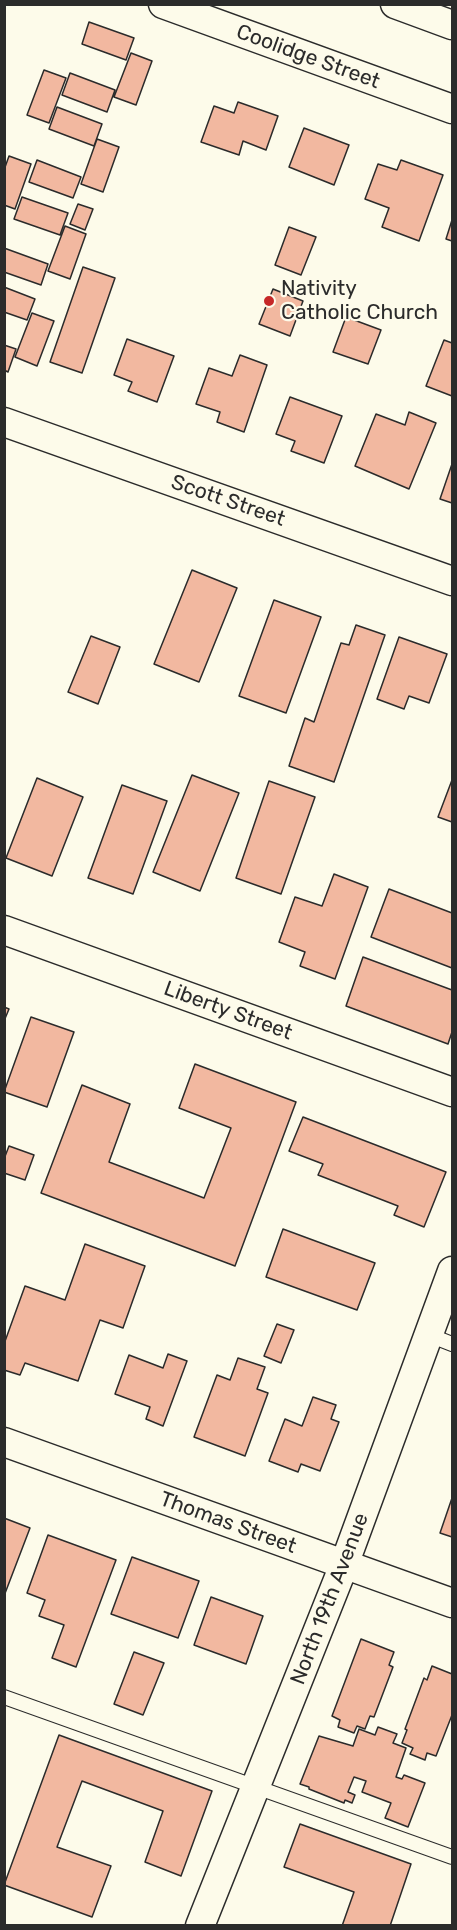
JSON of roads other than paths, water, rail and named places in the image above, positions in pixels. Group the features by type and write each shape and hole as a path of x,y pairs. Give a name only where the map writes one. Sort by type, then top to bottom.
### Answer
{"street":[{"name":"Coolidge Street","path":"163,4 453,109"},
{"path":"395,4 453,25"},
{"name":"Scott Street","path":"4,422 453,581"},
{"name":"Liberty Street","path":"4,930 453,1092"},
{"name":"North 19th Avenue","path":"200,1926 344,1565 441,1339 453,1271"},
{"name":"Thomas Street","path":"4,1442 453,1603"}],"lane":[{"path":"4,1697 453,1857"}],"place":[{"name":"Nativity Catholic Church","path":"269,301"}]}
